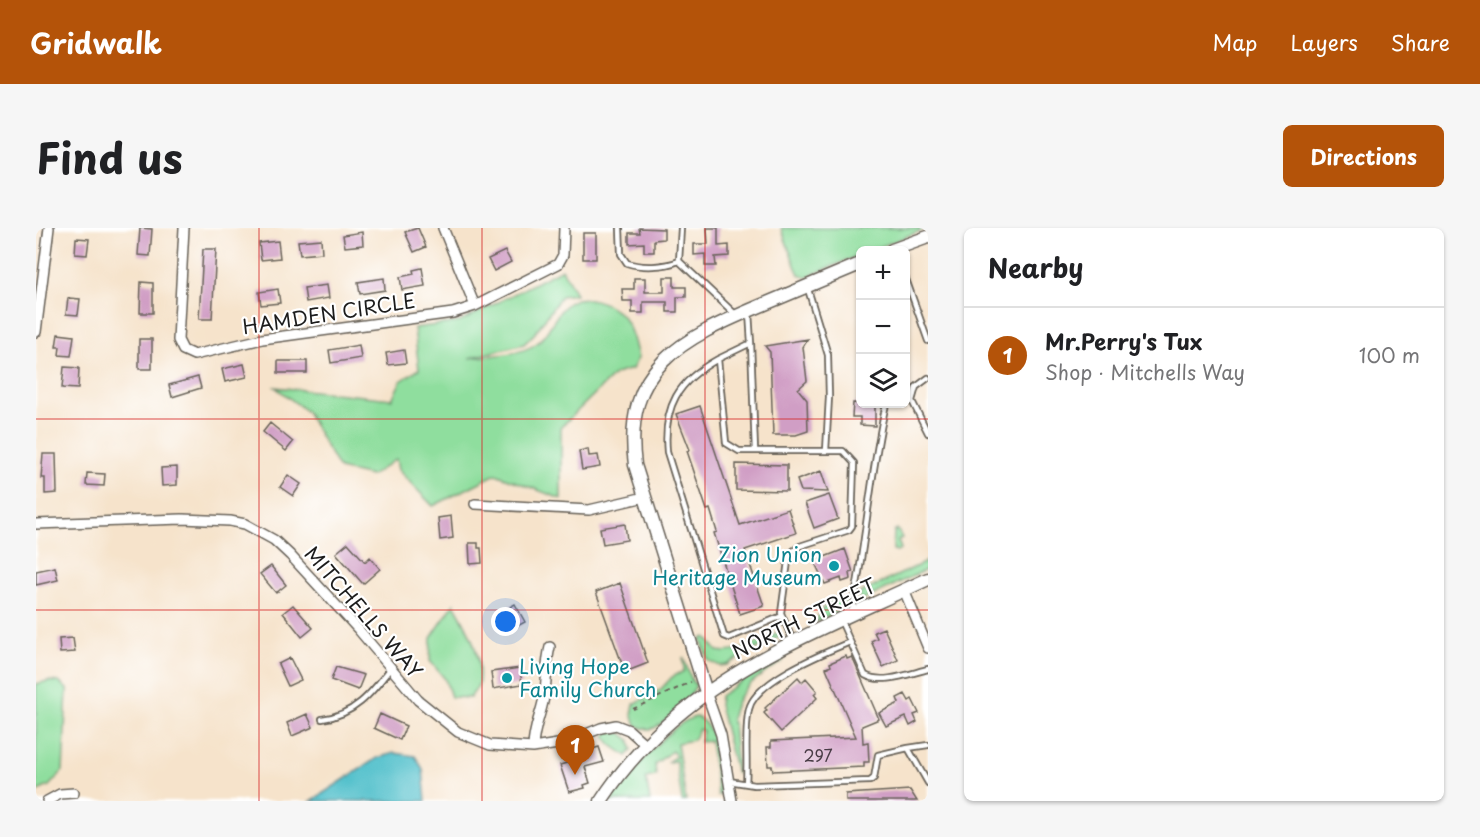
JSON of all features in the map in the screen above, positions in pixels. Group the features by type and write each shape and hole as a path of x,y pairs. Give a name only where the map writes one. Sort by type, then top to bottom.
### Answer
{"street":[{"path":"36,332 50,228"},
{"name":"HAMDEN CIRCLE","path":"186,228 178,340 183,350 194,355 262,339 453,313 475,306 558,264 563,255 564,228"},
{"path":"443,228 475,306"},
{"path":"904,246 928,237"},
{"path":"732,801 721,735 635,465 633,436 638,404 657,368 676,347 749,310 856,266"},
{"path":"475,504 589,510 645,497"},
{"name":"MITCHELLS WAY","path":"36,524 182,519 230,520 245,524 274,540 290,555 427,709 458,732 490,745 533,748 564,743 612,725 625,728 647,746"},
{"name":"NORTH STREET","path":"601,801 622,772 647,746 706,692 792,640 928,579"},
{"path":"904,590 925,633 928,648"},
{"path":"533,748 533,730 545,693 546,664 550,647"},
{"path":"47,801 60,794 74,793"}],"lane":[{"path":"620,228 621,254 627,262 643,266 672,264 680,261"},
{"path":"681,228 680,261 737,316"},
{"path":"807,286 828,355 830,397 826,451"},
{"path":"910,290 928,341"},
{"path":"749,310 755,452"},
{"path":"751,343 695,372 676,396 667,420 667,452 724,636 729,638 782,616"},
{"path":"718,359 726,443 734,451 843,451 854,463 852,526 844,532 800,546 789,554 782,616 792,640"},
{"path":"928,378 916,387 912,400 928,433"},
{"path":"852,612 864,552 869,486 885,408"},
{"path":"840,618 863,673 870,678 892,677 928,669"},
{"path":"746,783 748,710 752,701 758,693 801,662 850,642"},
{"path":"322,719 336,717 354,709 390,669"},
{"path":"729,781 746,783 870,781 874,778 878,755 928,745"},
{"path":"908,748 928,783"}],"path":[{"path":"633,710 694,681"}],"green space":[{"path":"781,228 928,228 882,246 856,246 856,257 806,277 799,274"},
{"path":"562,269 576,294 561,296 535,333 524,344 469,358 512,353 529,348 541,340 563,308 573,300 595,300 610,306 624,319 632,335 638,358 632,369 615,374 561,427 561,499 496,474 433,506 398,470 396,459 371,476 339,469 306,411 275,387 392,399 401,381 419,369 414,328 460,322"},
{"path":"897,529 902,538 898,540 901,549 897,551 893,550 894,532"},
{"path":"928,561 928,569 863,600 859,599 860,593"},
{"path":"838,598 845,602 845,608 814,623 826,604"},
{"path":"454,604 468,631 478,661 479,683 470,698 451,697 445,679 430,661 431,638"},
{"path":"779,632 782,635 727,665 720,666 708,660 701,639 706,637 717,651 725,652 749,646"},
{"path":"683,657 693,683 696,683 691,694 672,715 654,728 647,729 636,725 632,714 634,704 660,690 672,677 684,671"},
{"path":"783,657 783,661 748,686 737,701 731,723 733,723 737,770 742,772 736,773 719,705 720,696"},
{"path":"48,681 59,682 67,689 63,771 49,786 36,792 36,684"},
{"path":"696,717 704,722 714,740 719,763 721,795 718,795 710,741 700,742 703,731 699,729 693,740 677,743 686,801 682,801 676,761 667,762 676,756 672,751 655,764 656,776 646,778 650,801 609,801 637,766 662,740 674,729"},
{"path":"609,731 621,733 630,740 632,750 627,756 610,744 605,736"}],"water":[{"path":"394,753 415,756 423,769 426,801 311,801 377,758"}],"building":[{"path":"140,228 152,229 150,256 138,255"},
{"path":"418,228 426,247 414,252 405,232"},
{"path":"639,228 664,229 664,239 654,240 654,252 644,252 644,243 629,244 629,233 640,233"},
{"path":"707,228 718,228 718,246 729,245 729,256 715,257 716,266 705,266 705,254 694,255 694,244 708,244"},
{"path":"362,232 363,245 345,247 343,235"},
{"path":"583,233 596,233 596,259 583,259"},
{"path":"76,238 89,239 87,255 75,254"},
{"path":"321,239 322,253 300,255 298,241"},
{"path":"278,241 280,258 261,260 259,243"},
{"path":"203,249 216,249 212,319 199,319"},
{"path":"505,251 511,262 494,271 488,259"},
{"path":"422,268 425,286 402,290 400,277 414,274 413,270"},
{"path":"664,277 674,277 674,287 686,287 686,297 677,297 677,312 667,312 667,302 643,302 643,313 632,313 632,301 623,301 622,289 634,289 634,278 645,278 645,292 664,292"},
{"path":"384,278 385,290 360,294 358,282"},
{"path":"141,282 153,283 153,313 140,313"},
{"path":"327,285 329,298 306,302 304,288"},
{"path":"278,289 280,303 261,305 259,292"},
{"path":"68,298 80,299 78,315 66,314"},
{"path":"58,334 74,336 71,356 59,355 60,347 56,347"},
{"path":"139,339 152,339 152,369 139,369"},
{"path":"808,339 803,347 807,381 798,389 807,400 808,431 796,435 773,435 770,352 765,346"},
{"path":"359,345 361,358 331,363 329,350"},
{"path":"404,350 406,363 388,365 386,353"},
{"path":"278,361 307,361 307,373 278,373"},
{"path":"244,364 247,377 225,382 222,369"},
{"path":"64,367 79,368 78,389 62,388"},
{"path":"198,377 201,388 172,397 169,385"},
{"path":"853,403 856,403 856,408 875,408 875,426 860,425 860,417 852,417"},
{"path":"700,406 740,525 788,509 796,533 745,550 764,606 740,614 714,533 717,532 710,509 707,510 687,451 690,450 676,414"},
{"path":"270,423 293,442 286,451 263,432"},
{"path":"588,449 589,456 598,455 600,467 582,470 579,451"},
{"path":"43,454 56,454 57,493 45,494 45,478 41,478"},
{"path":"736,464 787,465 787,491 736,490"},
{"path":"177,467 177,485 162,486 161,468"},
{"path":"821,471 828,492 801,491 797,480"},
{"path":"87,473 105,474 104,486 86,485"},
{"path":"288,475 301,484 293,496 280,487"},
{"path":"829,495 838,519 814,528 805,503"},
{"path":"451,516 453,538 440,540 438,518"},
{"path":"625,524 627,540 603,544 600,528"},
{"path":"348,543 365,562 370,557 380,569 363,584 336,553"},
{"path":"469,543 478,543 478,548 481,548 482,563 470,564"},
{"name":"Zion Union Heritage Museum","path":"845,549 853,572 850,573 851,579 842,582 841,578 825,584 814,561"},
{"path":"271,566 286,585 276,593 260,574"},
{"path":"55,567 58,580 36,585 36,571"},
{"path":"620,583 648,663 625,672 596,592"},
{"path":"515,604 525,622 510,630 501,612"},
{"path":"293,605 313,628 302,637 283,613"},
{"path":"884,628 898,660 883,667 871,641 877,638 874,632"},
{"path":"73,638 75,652 60,653 59,639"},
{"path":"846,656 847,659 852,657 879,719 862,726 863,743 868,742 869,762 864,762 864,767 773,771 772,766 768,766 767,747 771,747 771,741 856,737 826,668 831,666 830,663"},
{"path":"290,658 301,680 288,686 278,664"},
{"path":"336,667 364,675 358,690 331,680"},
{"name":"Living Hope Family Church","path":"520,668 522,684 493,689 491,672"},
{"path":"798,677 802,682 806,678 817,691 814,694 817,698 781,732 764,713 767,710 765,708"},
{"path":"905,694 909,701 912,699 919,713 914,715 917,722 910,726 906,717 886,726 879,713 899,703 897,698"},
{"path":"307,714 313,727 292,736 287,723"},
{"path":"380,714 406,726 400,740 374,728"},
{"path":"599,747 604,762 585,767 590,783 584,785 585,788 569,792 560,765 580,759 579,753"},
{"path":"910,790 917,801 846,801 846,794"}],"place":[{"name":"Zion Union Heritage Museum","path":"834,566"},
{"name":"Living Hope Family Church","path":"507,678"},
{"name":"Mr.Perry's Tux","path":"575,775"}]}
